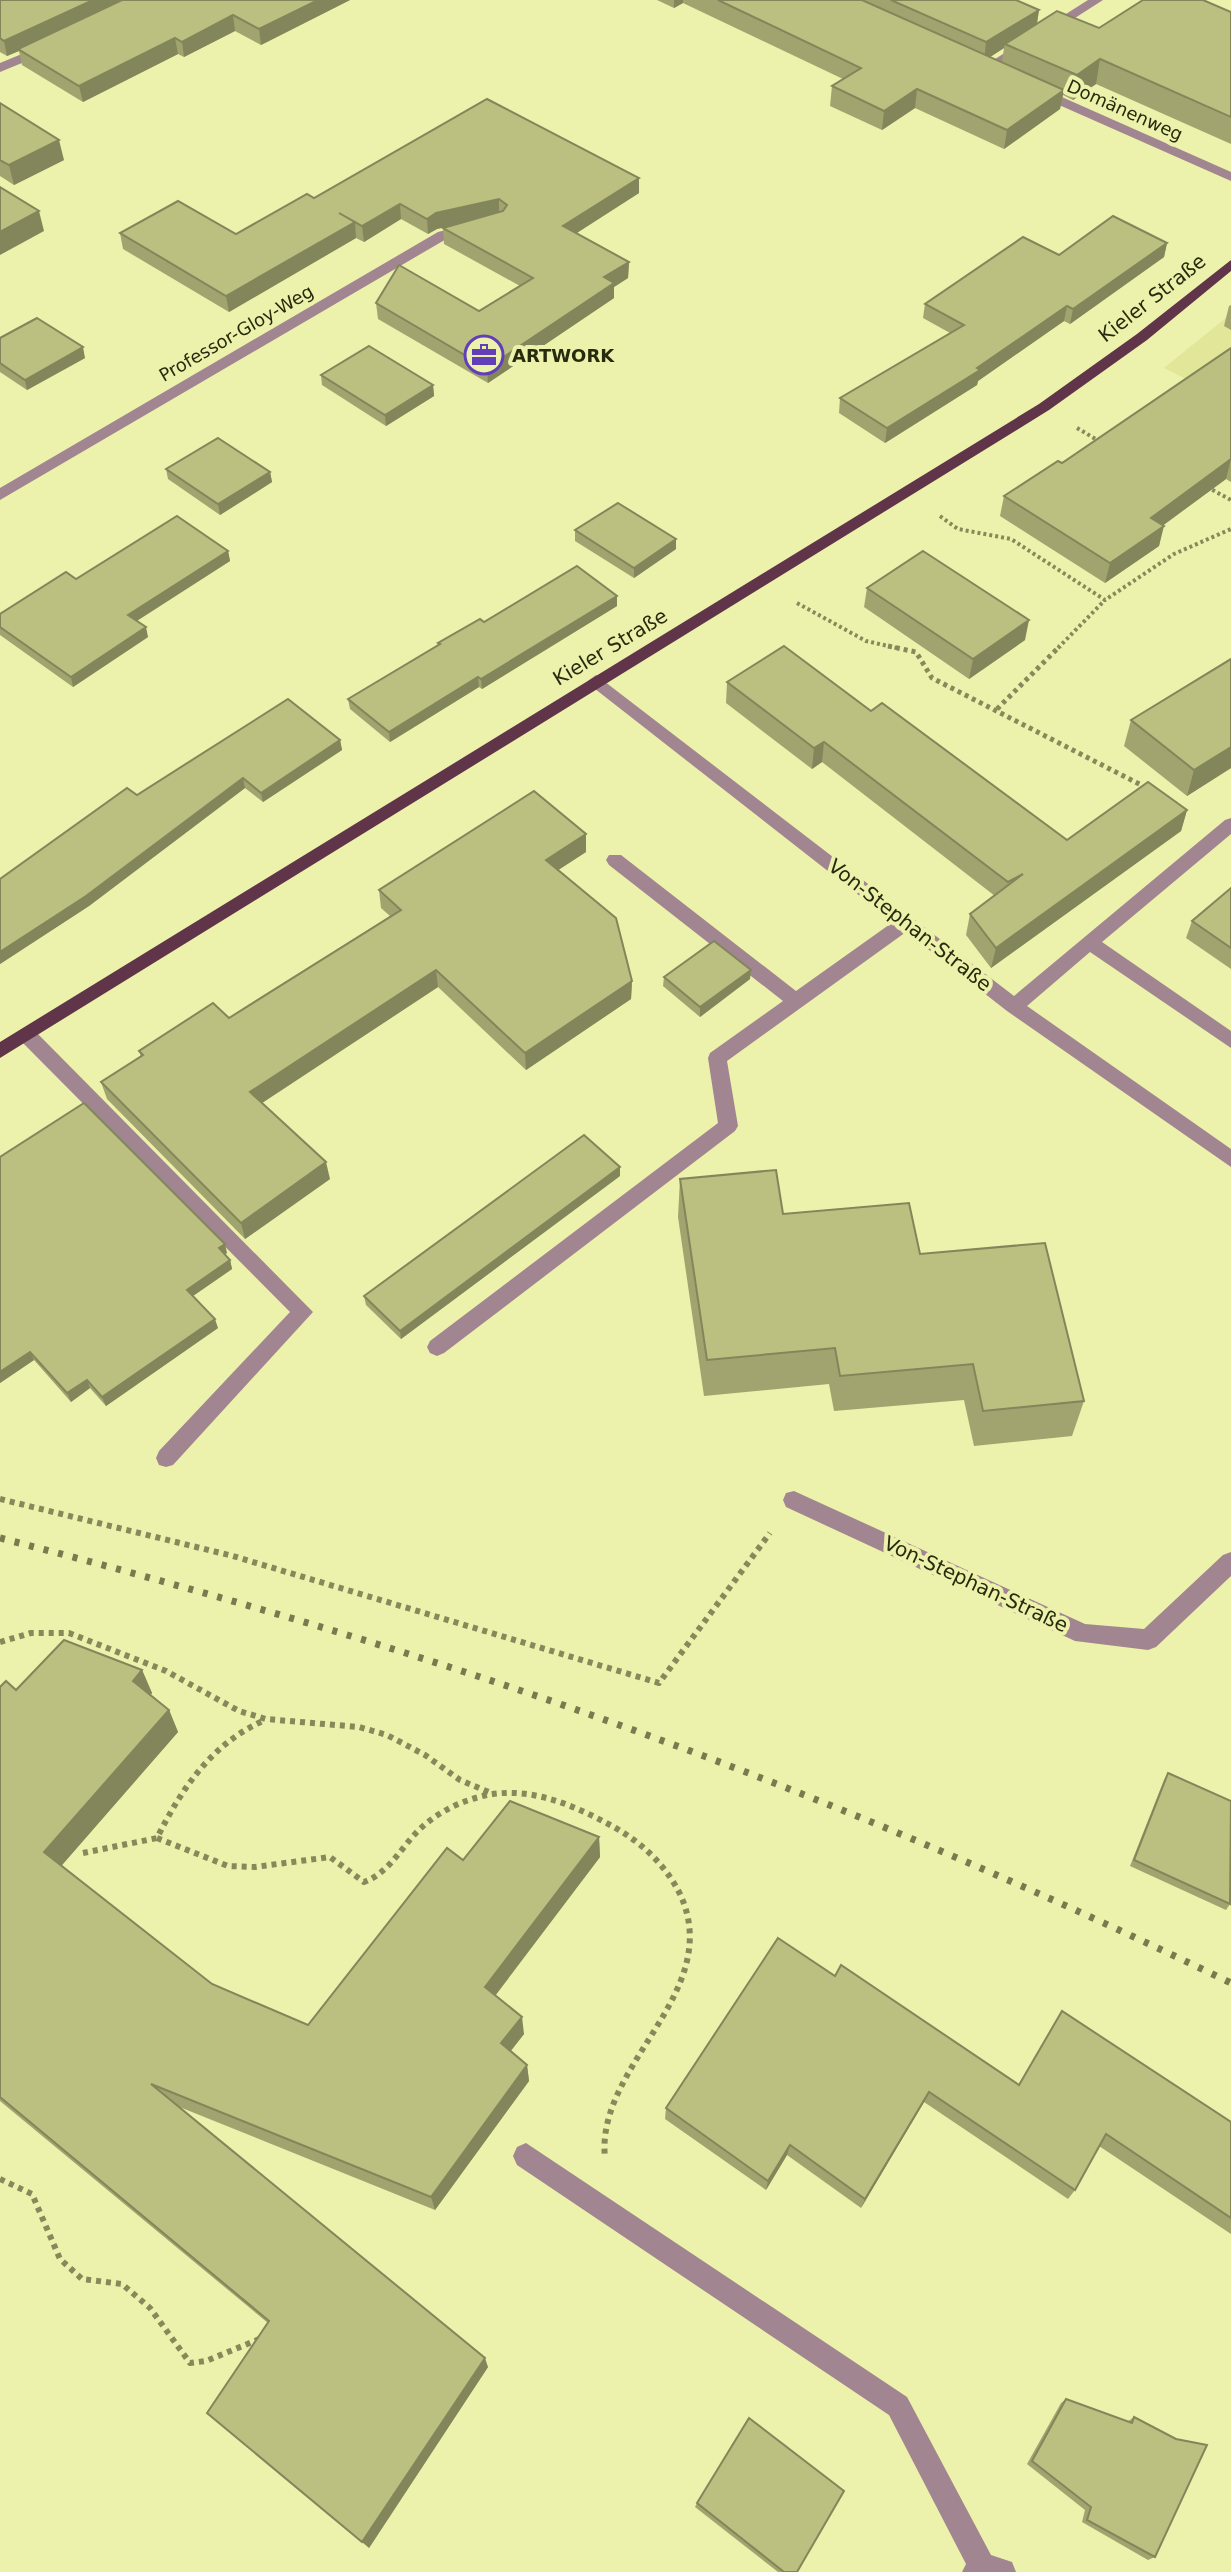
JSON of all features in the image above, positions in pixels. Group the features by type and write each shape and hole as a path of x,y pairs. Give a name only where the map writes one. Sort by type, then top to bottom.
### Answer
{"main road":[{"name":"Kieler Straße","path":"0,1051 1044,407 1142,337 1231,264"}],"street":[{"path":"987,68 1097,0"},
{"path":"0,68 55,43"},
{"path":"972,62 1001,74"},
{"name":"Domänenweg","path":"1030,87 1231,177"},
{"name":"Professor-Gloy-Weg","path":"0,495 443,235 484,224"},
{"name":"Von-Stephan-Straße","path":"596,681 1014,1006 1231,1159"},
{"path":"1014,1006 1231,824"},
{"path":"615,860 796,1001"},
{"path":"437,1347 728,1126 717,1058 906,922"},
{"path":"1090,943 1231,1041"},
{"path":"26,1034 303,1312 166,1458"},
{"name":"Von-Stephan-Straße","path":"794,1500 1083,1634 1148,1640 1231,1562"},
{"path":"526,2156 898,2406 987,2570"}],"path":[{"path":"1044,407 1090,437 1111,446"},
{"path":"1205,485 1231,500"},
{"path":"906,493 958,529 1011,539 1105,600"},
{"path":"997,709 1105,600 1174,554 1231,529"},
{"path":"764,580 814,614 866,641 916,652 932,678 1158,794"},
{"path":"0,1499 233,1556 659,1683 794,1500"},
{"path":"0,1642 31,1633 69,1633 166,1671 239,1711 266,1719 308,1720 359,1727 387,1735 425,1755 460,1780 492,1794"},
{"path":"157,1838 178,1797 217,1751 233,1735 266,1719"},
{"path":"83,1853 157,1838 228,1866 255,1867 330,1857 364,1882 377,1879 424,1825 455,1806 492,1794 532,1795 576,1808 609,1824 644,1848 670,1873 684,1897 691,1931 684,1976 609,2114 603,2139 613,2215"},
{"path":"0,2179 32,2194 60,2259 82,2279 122,2284 150,2308 190,2363 206,2361 278,2332"}],"shaded area":[{"path":"1231,314 1231,401 1164,368"}],"building":[{"path":"0,0 93,0 4,41 0,38"},
{"path":"122,0 318,0 259,29 233,15 182,42 175,38 79,86 18,49"},
{"path":"718,0 862,0 1064,90 1007,130 917,89 884,111 832,86 861,68"},
{"path":"891,0 1016,0 1039,10 986,42"},
{"path":"1143,0 1203,0 1231,12 1231,117 1100,59 1077,75 1005,44 1057,11 1099,28"},
{"path":"487,99 639,178 563,226 629,262 604,277 614,283 487,368 376,303 399,265 479,311 533,278 443,228 503,211 507,205 499,199 436,213 427,219 400,204 362,226 355,222 226,296 120,233 178,201 236,234 307,194 314,198"},
{"path":"0,103 59,140 9,165 0,160"},
{"path":"0,187 39,211 0,232"},
{"path":"1113,216 1167,243 1073,309 1067,306 977,368 980,370 887,428 840,398 964,325 925,304 1023,237 1059,255"},
{"path":"37,318 83,347 25,380 0,363 0,338"},
{"path":"369,346 433,385 385,415 321,375"},
{"path":"1231,348 1231,459 1151,518 1164,526 1110,563 1004,496 1058,461 1062,463"},
{"path":"218,438 270,472 218,504 166,469"},
{"path":"618,503 676,539 634,568 575,530"},
{"path":"177,516 228,551 128,615 146,627 71,677 0,627 0,614 66,572 76,579"},
{"path":"923,551 1029,620 973,659 867,588"},
{"path":"577,566 617,596 389,732 348,699 438,643 480,619 484,622"},
{"path":"784,646 871,711 882,703 1067,840 1148,782 1187,810 996,948 970,914 1023,874 1008,882 824,742 814,748 727,682"},
{"path":"1231,659 1231,747 1194,770 1131,720"},
{"path":"288,699 340,740 261,793 243,778 86,896 0,952 0,879 127,788 137,795"},
{"path":"534,791 586,834 546,860 616,918 632,981 525,1053 436,970 250,1092 326,1162 241,1223 101,1082 143,1055 139,1051 213,1003 229,1018 401,910 379,890"},
{"path":"1231,888 1231,948 1192,921"},
{"path":"714,941 751,970 700,1007 664,977"},
{"path":"84,1103 225,1244 219,1248 230,1260 187,1290 215,1319 102,1397 87,1380 67,1393 30,1352 0,1372 0,1157"},
{"path":"584,1135 620,1167 400,1331 364,1296"},
{"path":"776,1170 783,1214 909,1203 920,1254 1045,1243 1084,1401 983,1411 973,1364 840,1376 835,1348 707,1360 680,1179"},
{"path":"64,1640 142,1670 133,1681 169,1710 44,1852 212,1984 308,2025 447,1848 463,1860 510,1801 599,1837 485,1987 522,2017 501,2043 527,2065 431,2197 151,2084 485,2358 362,2542 207,2413 269,2321 0,2097 0,1687 6,1681 16,1690"},
{"path":"1168,1773 1231,1801 1230,1904 1134,1860"},
{"path":"778,1938 835,1976 841,1965 1019,2085 1062,2011 1231,2122 1231,2218 1106,2134 1075,2190 929,2092 865,2199 790,2145 768,2181 666,2108"},
{"path":"1066,2399 1132,2423 1134,2417 1176,2439 1207,2445 1155,2557 1087,2520 1091,2507 1032,2461"},
{"path":"749,2418 844,2491 797,2572 784,2572 697,2503"}],"railway":[{"path":"0,1538 330,1630 493,1681 655,1738 946,1853 1231,1983"}],"place":[{"name":"ARTWORK","path":"484,355"}]}
